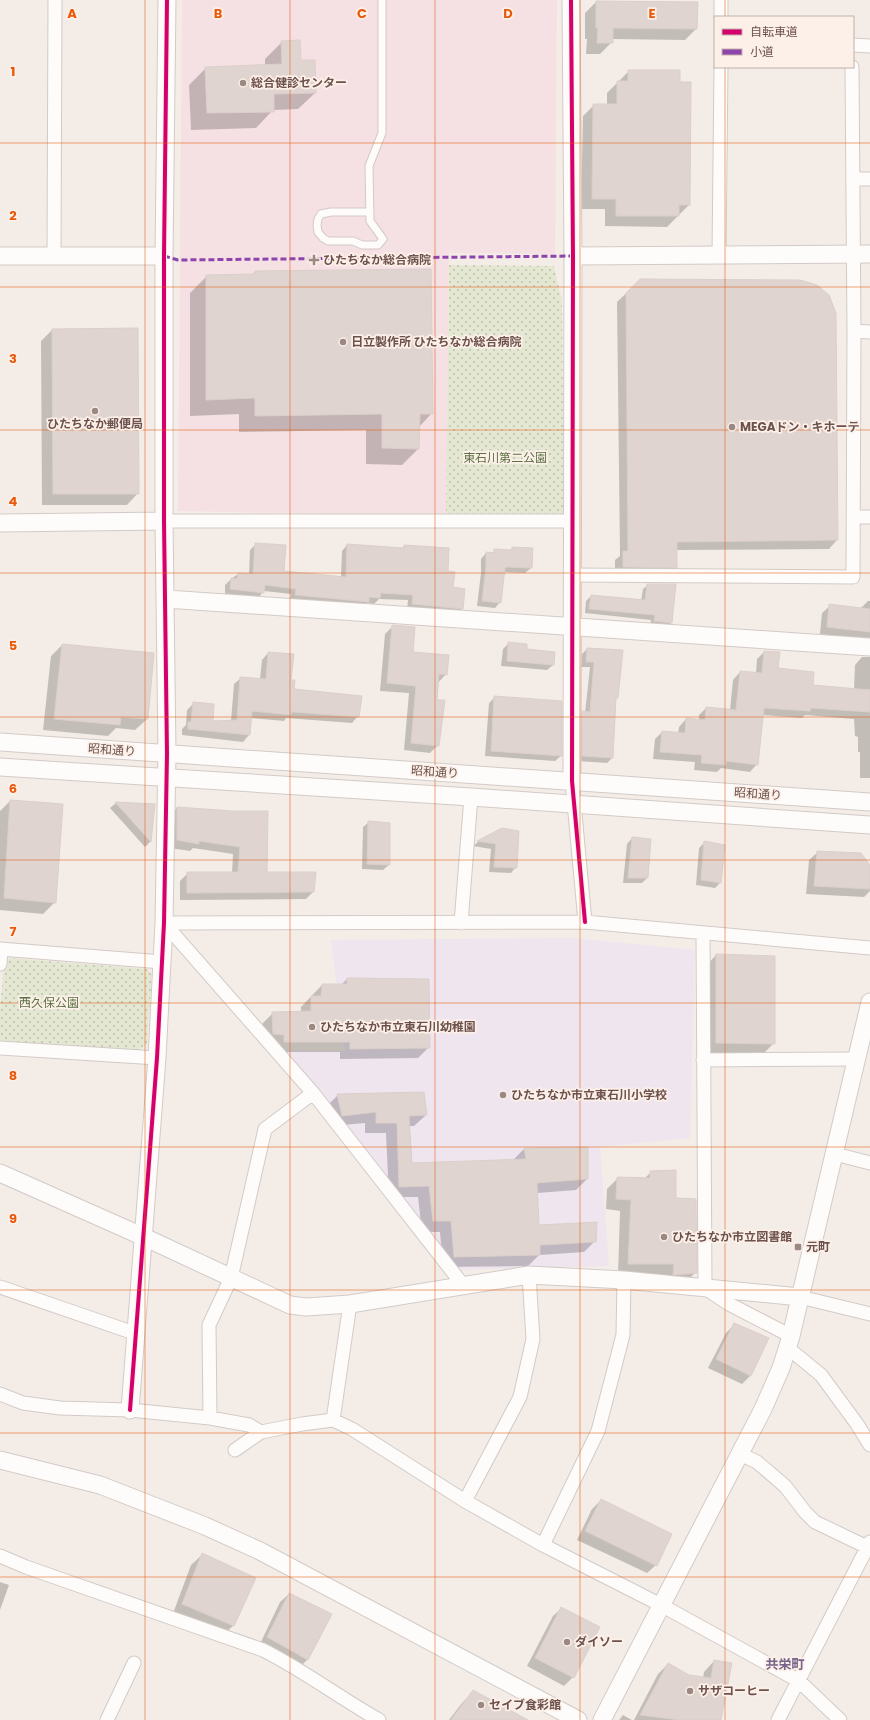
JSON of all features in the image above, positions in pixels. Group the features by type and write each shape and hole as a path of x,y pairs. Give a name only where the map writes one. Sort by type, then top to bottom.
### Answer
{"street":[{"path":"54,256 55,0"},
{"path":"130,1410 157,1058 164,923 167,754 164,521 164,256 167,0"},
{"path":"571,0 573,256 572,781 585,922"},
{"path":"721,0 721,16"},
{"path":"854,45 870,46"},
{"path":"719,254 721,68"},
{"path":"573,575 853,577 854,331 852,254 854,179 852,68"},
{"path":"854,179 870,179"},
{"path":"573,256 870,254"},
{"path":"0,256 164,256"},
{"path":"854,331 870,332"},
{"path":"853,517 870,517"},
{"path":"0,523 164,521 572,521"},
{"path":"166,599 870,646"},
{"name":"昭和通り","path":"0,742 870,802"},
{"name":"昭和通り","path":"0,767 471,797 870,825"},
{"path":"461,923 471,797"},
{"path":"164,923 585,922 870,948"},
{"path":"164,923 313,1094 463,1285"},
{"path":"703,933 705,1288"},
{"path":"0,964 1,949 162,962"},
{"path":"602,1720 763,1410 790,1342 870,1002"},
{"path":"0,1048 157,1058"},
{"path":"703,1060 857,1059"},
{"path":"210,1418 209,1325 231,1278 265,1129 313,1094"},
{"path":"835,1154 870,1163"},
{"path":"0,1173 144,1237 290,1305 306,1307 350,1304 530,1275 624,1280 800,1297 870,1314"},
{"path":"465,1501 520,1397 533,1339 530,1275"},
{"path":"543,1545 598,1431 624,1335 624,1280"},
{"path":"0,1287 137,1334"},
{"path":"705,1288 790,1342 821,1375 857,1424 870,1445"},
{"path":"333,1420 350,1304"},
{"path":"0,1394 23,1403 60,1408 130,1410 210,1418 248,1425 261,1432"},
{"path":"234,1450 261,1432 333,1420 352,1429 465,1501 543,1545 661,1605 799,1681 840,1720"},
{"path":"740,1454 757,1462 785,1486 805,1512 816,1522 869,1545 778,1720"},
{"path":"0,1460 100,1485 205,1526 260,1551 578,1720"},
{"path":"0,1556 26,1567 263,1650 288,1662 322,1686 379,1720"},
{"path":"107,1720 134,1663"}],"lane":[{"path":"370,212 331,212 321,214 318,219 318,232 328,241 353,241 362,245 378,245 383,239 370,221 370,212 369,166 382,133 382,0"}],"shaded area":[{"name":"ひたちなか総合病院","path":"557,0 555,254 449,253 446,516 178,511 182,1"},
{"name":"ひたちなか市立東石川小学校","path":"573,938 695,950 690,1138 600,1147 609,1266 456,1270 280,1051 345,1051 331,940"}],"green space":[{"name":"東石川第二公園","path":"449,265 554,266 562,301 564,511 560,518 446,516"},
{"name":"西久保公園","path":"9,958 147,969 152,974 147,1044 139,1050 2,1042 0,1039 0,1010 4,963"}],"building":[{"path":"596,1 698,2 697,29 613,28 613,43 597,43 598,28 596,28"},
{"name":"総合健診センター","path":"300,40 301,60 315,60 316,93 274,94 274,112 207,113 205,67 282,64 281,41"},
{"path":"628,70 680,70 680,82 691,82 690,205 679,205 679,216 616,216 616,199 592,199 593,104 617,104 617,81 628,81"},
{"name":"日立製作所 ひたちなか総合病院","path":"431,269 433,414 420,414 419,449 382,448 382,414 255,416 255,398 206,400 206,275 255,274 255,271"},
{"name":"MEGAドン・キホーテ","path":"640,279 800,280 817,285 829,295 836,313 838,540 677,542 677,568 623,567 623,551 628,551 626,293"},
{"path":"138,328 139,494 53,494 52,329"},
{"path":"255,543 286,545 284,571 346,577 347,544 404,548 404,545 449,548 448,571 455,572 453,587 465,589 463,609 412,604 413,595 381,593 380,598 369,597 369,602 295,595 296,589 265,585 264,593 230,589 231,578 237,579 238,573 253,574"},
{"path":"512,547 533,548 532,568 505,568 501,603 482,601 486,567 486,552 494,553 494,549 512,550"},
{"path":"647,584 676,584 672,623 654,621 655,615 589,609 591,595 645,600"},
{"path":"829,604 870,609 870,632 827,627"},
{"path":"392,625 415,627 413,652 449,655 447,675 439,674 437,700 445,700 439,746 411,743 416,686 387,683"},
{"path":"508,642 527,644 527,649 555,652 554,665 507,661"},
{"path":"62,644 154,653 148,719 121,717 120,725 54,719"},
{"path":"587,648 623,650 618,698 616,698 613,758 582,756 582,711 590,712 594,662 586,662"},
{"path":"764,651 780,652 778,668 814,672 813,685 870,690 870,712 811,708 810,711 764,708 758,765 726,761 726,765 701,763 702,755 660,752 662,731 685,733 686,718 705,720 706,707 736,710 740,671 762,673"},
{"path":"268,652 294,654 291,680 295,680 294,689 362,696 359,717 292,712 291,715 252,711 250,735 188,729 188,722 191,722 193,702 214,704 213,721 237,720 240,677 266,679"},
{"path":"494,696 562,701 562,756 491,751"},
{"path":"10,800 63,804 56,903 4,898"},
{"path":"115,802 155,804 151,842"},
{"path":"177,807 232,811 268,811 267,872 316,872 314,892 187,893 187,872 238,872 240,847 199,841 199,844 177,840"},
{"path":"368,821 390,823 390,865 367,864"},
{"path":"502,828 519,831 517,868 494,867 496,844 477,841"},
{"path":"632,837 651,839 648,878 628,878"},
{"path":"704,841 725,845 721,883 701,880"},
{"path":"817,851 861,853 870,865 870,889 814,886"},
{"path":"716,954 775,956 775,1044 716,1043"},
{"path":"347,978 429,979 430,1048 350,1049 350,1042 284,1042 284,1035 273,1034 272,1012 311,1011 311,996 321,996 322,984 347,984"},
{"path":"424,1092 427,1115 409,1116 412,1163 526,1159 524,1148 588,1147 588,1179 537,1183 539,1225 597,1222 596,1242 540,1245 540,1255 454,1257 451,1221 433,1221 429,1186 399,1187 397,1123 376,1123 376,1112 342,1116 337,1094"},
{"name":"ひたちなか市立図書館","path":"676,1170 676,1198 696,1199 697,1273 673,1275 674,1264 628,1264 631,1200 616,1199 617,1177 650,1178 650,1171"},
{"path":"734,1323 769,1338 751,1376 716,1359"},
{"path":"601,1499 672,1534 657,1566 585,1531"},
{"path":"202,1553 256,1578 234,1626 182,1604"},
{"path":"289,1593 332,1614 308,1660 267,1637"},
{"name":"ダイソー","path":"561,1607 600,1627 574,1678 535,1658"},
{"name":"サザコーヒー","path":"714,1660 732,1663 721,1720 680,1720 640,1715 668,1663 689,1675 711,1678"},
{"name":"セイブ食彩館","path":"473,1690 528,1720 451,1720"}],"marked path":[{"path":"164,256 178,260 573,256"}],"cycle path":[{"path":"130,1410 157,1058 164,923 167,754 164,521 164,256 167,0"},
{"path":"571,0 573,256 572,781 585,922"}],"place":[{"name":"総合健診センター","path":"243,83"},
{"name":"ひたちなか総合病院","path":"314,260"},
{"name":"日立製作所 ひたちなか総合病院","path":"343,342"},
{"name":"ひたちなか郵便局","path":"95,411"},
{"name":"MEGAドン・キホーテ","path":"732,427"},
{"name":"ひたちなか市立東石川幼稚園","path":"312,1027"},
{"name":"ひたちなか市立東石川小学校","path":"503,1095"},
{"name":"ひたちなか市立図書館","path":"664,1237"},
{"name":"元町","path":"798,1247"},
{"name":"ダイソー","path":"567,1642"},
{"name":"サザコーヒー","path":"690,1691"},
{"name":"セイブ食彩館","path":"481,1705"}],"district":[{"name":"共栄町","path":"785,1664"}]}
